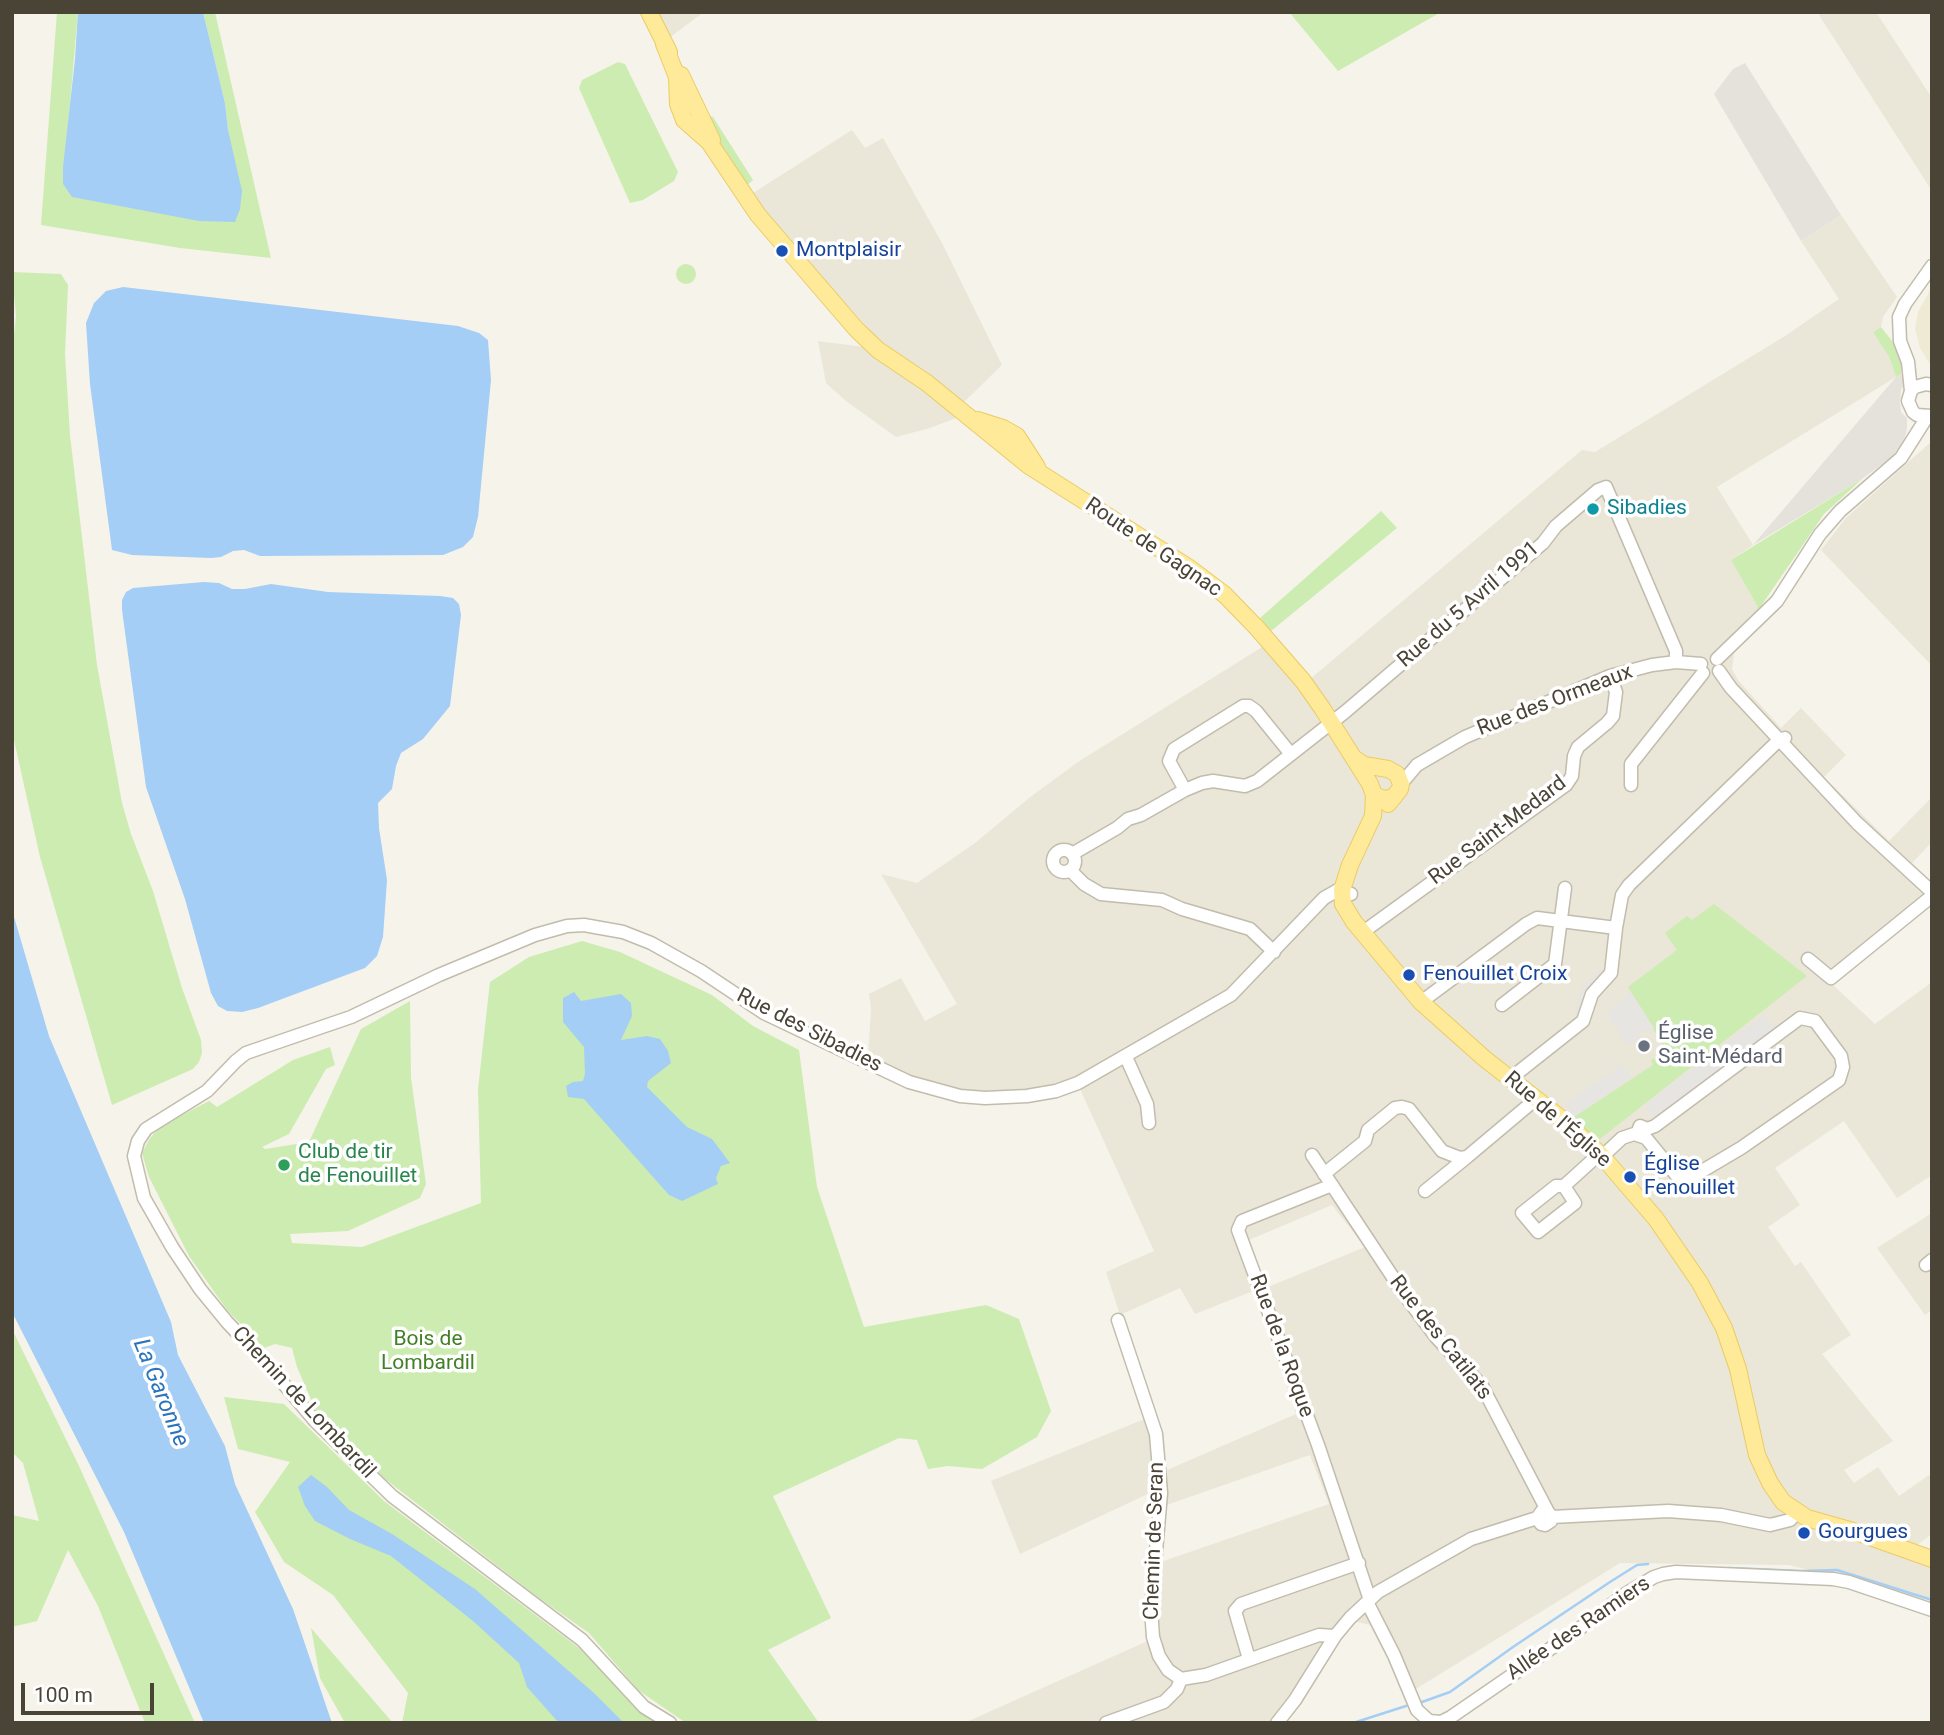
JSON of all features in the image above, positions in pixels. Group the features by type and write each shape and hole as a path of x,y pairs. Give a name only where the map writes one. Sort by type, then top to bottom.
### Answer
{"main road":[{"name":"Route de Gagnac","path":"649,12 677,77 678,104 684,120 709,142 758,215 856,329 878,350 970,416 1029,466 1188,568 1225,595 1258,628 1303,681 1372,789"},
{"path":"1345,894 1384,808 1397,791 1397,774 1364,765 1355,759"},
{"path":"1345,894 1350,865 1373,816 1373,775 1385,769"},
{"path":"1372,789 1384,799 1397,791"},
{"name":"Rue de l'Église","path":"1345,894 1384,957 1422,1002 1601,1155 1656,1219 1700,1283 1732,1349 1750,1431 1763,1471 1783,1502 1796,1513"},
{"path":"1796,1513 1932,1559"}],"street":[{"path":"1910,446 1913,412 1908,401 1911,391 1908,362 1900,341 1899,317 1932,266"},
{"path":"1908,362 1929,384"},
{"path":"1911,391 1920,384 1929,384"},
{"path":"1631,785 1631,764 1710,669 1777,601 1820,534 1840,511 1902,458 1930,416 1913,412"},
{"name":"Rue du 5 Avril 1991","path":"1072,853 1128,819 1142,815 1185,790 1213,781 1245,786 1257,781 1331,723 1543,543 1556,526 1598,490 1606,487 1676,651 1676,662"},
{"name":"Rue des Ormeaux","path":"1397,791 1418,765 1465,737 1610,676 1676,662 1710,669 1731,688 1782,739 1857,824 1932,894"},
{"name":"Rue Saint-Medard","path":"1368,929 1566,785 1572,776 1578,747 1613,716 1616,692 1610,676"},
{"path":"1185,790 1169,761 1174,750 1243,706 1249,706 1256,711 1290,754"},
{"path":"1511,1078 1583,1021 1592,994 1611,973 1622,895 1629,885 1782,739"},
{"name":"Rue des Ormeaux","path":"1385,769 1418,765"},
{"path":"1059,851 1072,853 1075,860 1070,870 1060,871 1055,867 1053,860 1059,851"},
{"path":"1070,870 1084,884 1101,894 1162,900 1182,909 1250,929 1273,952"},
{"path":"1502,1005 1555,964 1565,888"},
{"name":"Rue des Sibadies","path":"236,1061 264,1046 351,1017 491,952 551,930 584,925 623,932 651,943 701,971 764,1013 909,1082 960,1096 1027,1096 1056,1091 1078,1083 1231,995 1324,898 1345,894"},
{"path":"1808,959 1831,978 1932,894"},
{"path":"1422,1002 1526,923 1537,919 1616,928"},
{"path":"1564,1186 1622,1138 1637,1134 1646,1138 1677,1175 1692,1177 1741,1148 1839,1080 1843,1067 1841,1056 1815,1021 1800,1018 1656,1126 1647,1129 1640,1126 1637,1134"},
{"path":"1126,1057 1147,1104 1149,1123"},
{"name":"Chemin de Lombardil","path":"236,1061 207,1090 146,1129 138,1141 134,1156 144,1198 200,1289 320,1427 392,1496 582,1640 644,1707 670,1723"},
{"path":"1425,1191 1536,1098"},
{"path":"1324,1174 1365,1141 1368,1130 1395,1108 1402,1107 1409,1109 1442,1151 1452,1157 1467,1157"},
{"name":"Rue des Catilats","path":"1312,1155 1404,1294 1436,1336 1482,1386 1536,1491 1544,1515"},
{"name":"Rue de la Roque","path":"1332,1185 1242,1221 1238,1230 1318,1445 1359,1563 1369,1601"},
{"name":"Chemin de Seran","path":"1118,1320 1156,1434 1161,1493 1151,1609 1153,1637 1163,1663 1168,1670 1181,1678"},
{"path":"1278,1723 1335,1636 1369,1601 1471,1539 1544,1515 1678,1511 1721,1515 1770,1525 1790,1520 1796,1513"},
{"path":"1248,1660 1235,1611 1241,1604 1359,1563"},
{"name":"Allée des Ramiers","path":"1369,1601 1417,1710 1429,1721 1441,1722 1579,1629 1627,1593 1663,1574 1676,1572 1849,1582 1932,1609"},
{"path":"1106,1723 1164,1702 1172,1696 1181,1678 1206,1675 1319,1635 1335,1636"}],"shaded area":[{"path":"658,12 704,12 669,38"},
{"path":"1823,12 1876,12 1932,98 1932,191 1819,15"},
{"path":"1745,63 1841,215 1801,241 1714,94 1733,69"},
{"path":"852,130 865,148 883,138 942,243 1002,365 964,402 956,418 896,437 826,383 818,341 864,347 875,336 776,229 750,195"},
{"path":"1841,215 1897,297 1883,317 1881,327 1873,332 1889,357 1896,377 1717,487 1753,545 1731,560 1759,609 1726,641 1734,655 1732,669 1738,680 1781,728 1801,708 1846,755 1824,777 1889,841 1932,797 1932,842 1912,863 1932,882 1932,904 1832,984 1875,1024 1932,982 1932,1175 1897,1198 1844,1121 1775,1168 1800,1205 1768,1227 1795,1266 1801,1262 1851,1335 1822,1354 1893,1441 1844,1470 1854,1483 1878,1467 1899,1496 1929,1475 1932,1479 1932,1534 1917,1545 1932,1550 1932,1601 1789,1565 1620,1563 1406,1695 1370,1625 1357,1622 1347,1631 1301,1705 1286,1723 964,1723 1150,1640 1149,1566 1329,1504 1310,1455 1155,1509 1154,1491 1020,1554 991,1481 1157,1414 1167,1470 1296,1414 1269,1330 1281,1324 1268,1287 1365,1247 1332,1205 1237,1245 1253,1291 1195,1314 1180,1288 1120,1315 1106,1272 1154,1251 1075,1078 1039,1088 980,1093 936,1086 868,1059 871,1008 869,994 901,978 925,1021 957,1004 881,874 917,883 975,843 1078,762 1275,639 1309,680 1582,450 1595,452 1785,336 1839,299 1801,241"},
{"path":"1932,287 1932,376 1931,366 1920,348 1915,329 1918,312"},
{"path":"1901,374 1905,383 1901,390 1901,412 1907,418 1907,428 1904,441 1892,457 1862,479 1753,545 1896,377"},
{"path":"1932,441 1932,666 1821,550 1846,518"},
{"path":"1600,971 1604,977 1583,1014 1575,1013 1582,986"},
{"path":"1631,992 1654,1028 1638,1034 1640,1040 1625,1045 1606,1014"},
{"path":"1765,1013 1771,1024 1779,1026 1659,1116 1650,1115 1646,1111 1648,1102"},
{"path":"1622,1064 1632,1077 1574,1117 1564,1105"},
{"path":"1932,1213 1932,1310 1925,1315 1877,1248"}],"green space":[{"path":"57,12 78,12 63,184 228,130 225,103 203,12 215,12 271,258 180,248 41,225"},
{"path":"1289,12 1441,12 1338,71"},
{"path":"618,62 625,64 678,172 674,181 643,200 630,203 579,88 582,80"},
{"path":"706,115 713,117 753,180 746,186 710,128"},
{"path":"682,264 690,264 696,274 690,284 682,284 676,278 676,270"},
{"path":"12,272 61,274 68,285 65,354 70,435 97,665 122,803 201,1040 202,1053 193,1069 112,1105 40,857 12,731 12,354 16,316"},
{"path":"1881,327 1896,346 1902,365 1901,374 1896,377 1889,357 1873,332"},
{"path":"1862,479 1824,514 1759,609 1731,560"},
{"path":"1381,511 1397,528 1271,631 1260,618"},
{"path":"1714,904 1807,976 1596,1142 1574,1121 1574,1117 1653,1065 1651,1060 1664,1053 1661,1037 1657,1035 1628,987 1677,950 1665,933 1687,916 1692,920"},
{"name":"Bois de Lombardil","path":"582,941 620,952 712,995 753,1026 799,1050 817,1187 864,1327 986,1305 1019,1319 1051,1411 1037,1437 982,1469 948,1466 928,1469 917,1440 899,1438 773,1496 831,1618 768,1650 819,1723 686,1723 638,1690 589,1633 539,1598 376,1472 325,1423 317,1413 297,1367 292,1348 275,1344 264,1348 227,1310 189,1256 149,1177 142,1153 161,1126 209,1101 217,1107 293,1060 330,1047 335,1065 326,1069 289,1134 262,1147 265,1149 309,1142 361,1029 410,1001 411,1078 426,1184 420,1198 348,1231 290,1234 292,1243 362,1247 481,1203 478,1089 490,982 529,957"},
{"path":"12,1329 79,1466 195,1723 145,1723 98,1606 68,1550 37,1621 12,1627 12,1515 39,1521 23,1463 12,1452"},
{"path":"224,1397 284,1404 384,1501 587,1654 662,1723 402,1723 408,1693 333,1595 284,1562 255,1512 290,1462 238,1449"},
{"path":"311,1628 393,1723 345,1723 320,1678"}],"water":[{"path":"78,12 203,12 225,103 228,130 242,191 235,222 199,221 72,197 63,184 63,167"},
{"path":"123,287 458,326 479,333 488,340 491,380 478,517 473,537 463,547 443,555 260,556 244,550 211,558 132,555 112,550 90,384 86,323 94,303 106,291"},
{"path":"219,583 232,589 271,584 328,592 440,596 453,598 459,604 461,615 450,706 423,739 401,753 392,789 378,803 387,880 383,937 377,956 365,968 242,1012 227,1011 218,1006 211,993 185,899 146,787 122,610 122,600 126,592 133,588"},
{"name":"La Garonne","path":"12,910 49,1036 171,1322 178,1355 225,1446 235,1484 293,1609 332,1723 204,1723 124,1532 12,1312"},
{"path":"574,992 581,1001 621,994 631,1003 632,1016 621,1040 647,1036 660,1039 668,1051 671,1063 648,1081 647,1087 687,1127 712,1139 730,1163 721,1166 716,1178 718,1184 682,1201 669,1195 584,1099 568,1097 566,1086 583,1081 585,1074 584,1047 563,1022 563,998"},
{"path":"311,1475 349,1510 392,1534 475,1589 595,1694 624,1723 558,1722 527,1687 519,1663 473,1621 391,1556 315,1521 305,1506 298,1487"}],"waterway":[{"path":"1422,1702 1450,1692 1610,1582 1637,1565 1648,1564"},
{"path":"1729,1568 1837,1570 1932,1600"},
{"path":"1353,1723 1406,1706"}],"place":[{"name":"Montplaisir","path":"782,251"},
{"name":"Sibadies","path":"1593,509"},
{"name":"Fenouillet Croix","path":"1409,975"},
{"name":"Église Saint-Médard","path":"1644,1046"},
{"name":"Club de tir de Fenouillet","path":"284,1165"},
{"name":"Église Fenouillet","path":"1630,1177"},
{"name":"Gourgues","path":"1804,1533"}]}
